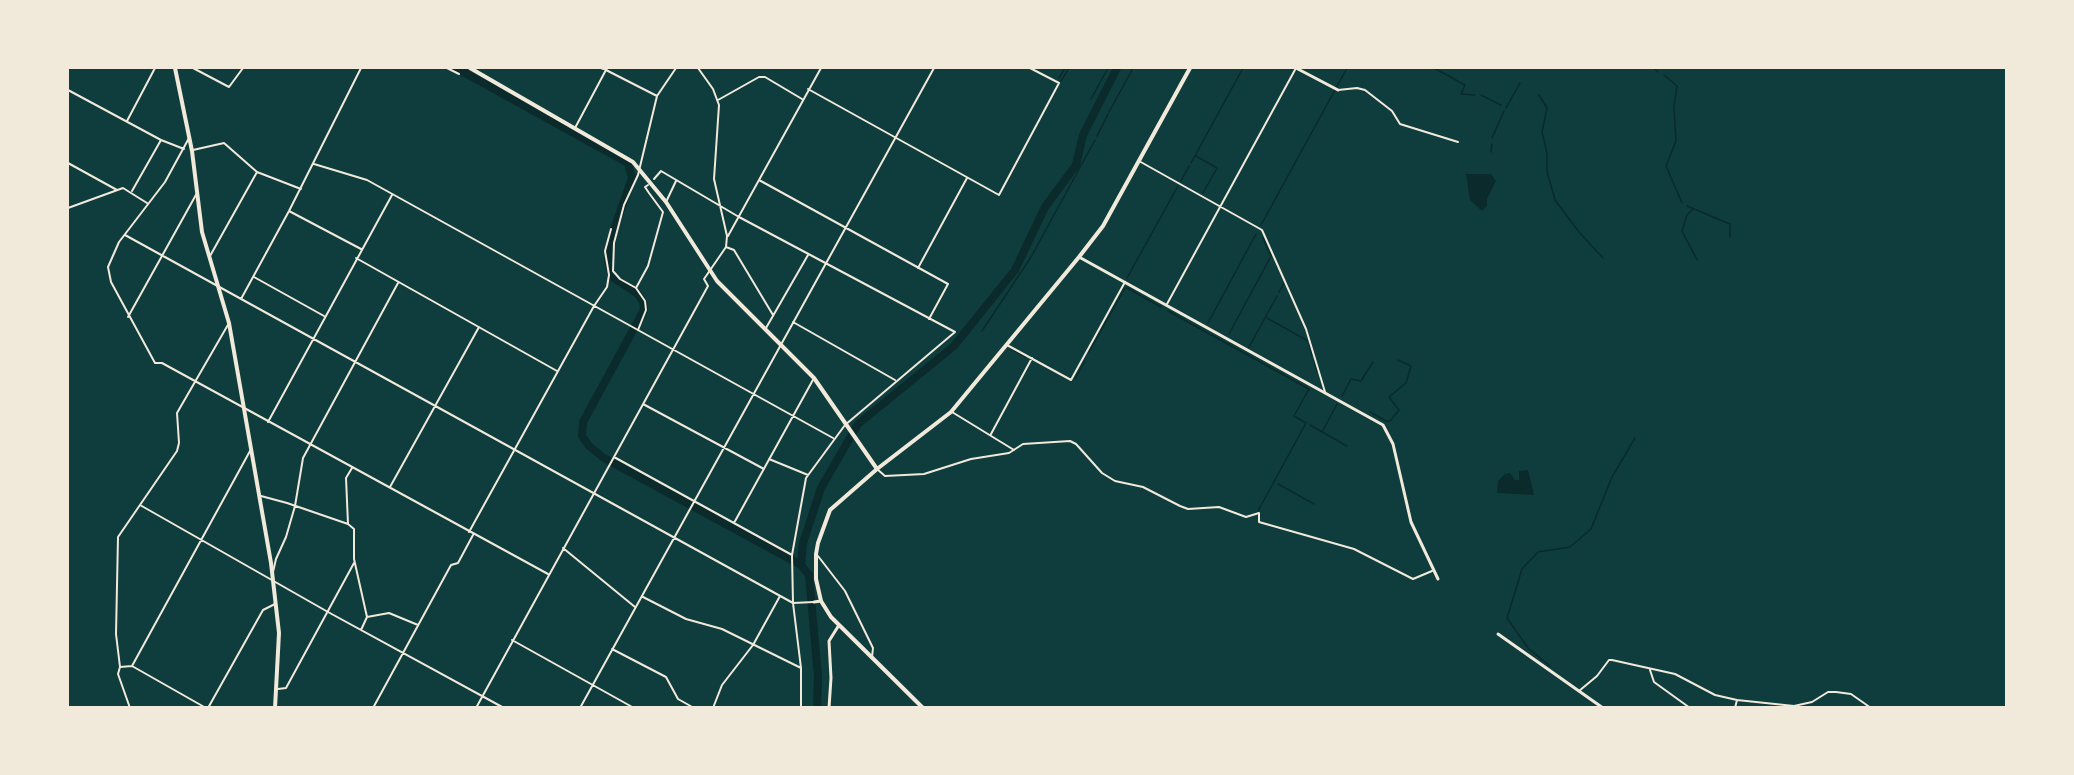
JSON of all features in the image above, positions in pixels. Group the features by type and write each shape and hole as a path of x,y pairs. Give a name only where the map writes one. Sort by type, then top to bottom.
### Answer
{"main road":[{"path":"175,68 192,151 202,232 229,323 272,579 279,633 278,689 275,708"},
{"path":"470,68 624,156 639,169 666,202 717,281 814,378 856,442 877,469"},
{"path":"923,708 839,625 821,601 816,579 816,554 830,510 877,469 951,412 1079,257 1103,226 1190,68"}],"street":[{"path":"126,122 155,68"},
{"path":"193,68 229,87 243,68"},
{"path":"241,299 314,164 361,68"},
{"path":"447,68 459,74"},
{"path":"575,128 605,68 657,96"},
{"path":"638,330 646,310 645,301 636,288 616,275 612,254 624,205 639,169 657,96 676,68"},
{"path":"698,68 718,100 714,161 719,206 728,236"},
{"path":"476,708 708,286 704,279 726,247 728,236 821,68"},
{"path":"580,708 780,342 826,264 934,68"},
{"path":"808,89 999,195 1059,83 1030,68"},
{"path":"1167,304 1296,68 1338,90 1361,88 1392,111 1400,124 1458,142"},
{"path":"718,100 759,77 765,77 802,99"},
{"path":"68,90 161,140 184,149"},
{"path":"189,138 165,182 147,203 110,258 108,271 128,317 155,363 162,363 473,535 549,574"},
{"path":"132,191 161,140"},
{"path":"192,151 224,143 257,172 301,189"},
{"path":"1139,161 1262,230 1285,277 1306,329 1325,392"},
{"path":"68,163 117,190"},
{"path":"314,164 357,176 392,194 834,438"},
{"path":"654,179 661,171 808,255 955,332 896,380 846,426 834,438 808,475 792,555 793,603 801,668 801,708"},
{"path":"210,256 257,172"},
{"path":"918,268 968,177"},
{"path":"759,180 948,284 929,319"},
{"path":"666,202 676,181"},
{"path":"636,288 648,266 663,212 645,187 648,185"},
{"path":"68,208 123,188 132,191 147,203"},
{"path":"128,317 198,190"},
{"path":"268,422 392,194"},
{"path":"289,211 361,249"},
{"path":"469,532 557,371 607,287 609,275 605,251 611,229"},
{"path":"125,235 793,603 821,601"},
{"path":"726,247 734,250 773,315"},
{"path":"766,328 808,255"},
{"path":"1079,257 1375,419 1386,429 1393,444 1411,522 1432,571 1438,579"},
{"path":"356,258 557,371"},
{"path":"254,277 324,316"},
{"path":"1007,345 1071,380 1125,282"},
{"path":"272,579 276,559 286,537 295,506 301,465 309,445 398,283"},
{"path":"793,322 896,380"},
{"path":"130,708 118,674 120,667 116,634 117,537 177,451 179,443 177,413 229,323"},
{"path":"389,488 479,327"},
{"path":"991,435 1032,358"},
{"path":"734,523 814,378"},
{"path":"644,404 765,469"},
{"path":"951,412 1014,450"},
{"path":"877,469 885,476 924,474 970,459 994,456 1014,450 1023,444 1070,441 1076,444 1102,473 1115,481 1143,487 1188,509 1219,507 1246,518 1258,513 1259,522 1354,549 1413,579 1432,571"},
{"path":"132,666 250,451"},
{"path":"613,458 792,555"},
{"path":"770,459 808,475"},
{"path":"348,524 346,478 352,468"},
{"path":"258,496 270,497 348,524 354,529 354,563 368,617 361,630"},
{"path":"140,505 328,612 504,708"},
{"path":"373,708 451,565 458,563 473,535"},
{"path":"563,548 635,607"},
{"path":"816,554 844,591 873,648 872,657"},
{"path":"278,689 286,688 354,563"},
{"path":"641,596 686,619 722,629 801,668"},
{"path":"713,708 722,685 753,645 780,596"},
{"path":"120,667 132,666 207,708 263,610 274,604"},
{"path":"368,617 389,613 418,625"},
{"path":"829,708 831,678 829,640 839,625"},
{"path":"1498,634 1603,708"},
{"path":"512,640 634,708"},
{"path":"612,649 666,677 678,699 694,708"},
{"path":"1578,692 1597,675 1609,660 1675,674 1715,695 1737,700 1794,706 1812,702 1828,692 1836,692 1851,694 1871,708"},
{"path":"1650,670 1654,682 1690,708"},
{"path":"1735,708 1737,700"}],"water":[{"path":"1466,174 1491,174 1496,181 1487,199 1487,206 1482,211 1470,200"},
{"path":"1528,470 1534,495 1497,493 1498,481 1505,474 1510,473 1515,480 1519,480 1519,471"}],"waterway":[{"path":"456,68 628,163 632,178 614,229 608,262 612,277 638,294 643,302 644,310 583,422 582,436 589,446 604,458 801,565 809,575 818,677 817,708"},
{"path":"1059,78 1065,68"},
{"path":"1061,81 1069,68"},
{"path":"1091,99 1108,68"},
{"path":"801,565 803,543 821,488 858,424 954,346 1015,270 1045,207 1076,165 1083,135 1117,68"},
{"path":"1109,112 1133,68"},
{"path":"1191,163 1243,68"},
{"path":"1261,225 1347,68"},
{"path":"1434,68 1465,85 1461,94 1475,95"},
{"path":"1654,68 1658,72"},
{"path":"1664,75 1677,86 1674,106 1676,141 1666,166 1682,203"},
{"path":"1506,108 1520,83"},
{"path":"1481,95 1501,105"},
{"path":"1539,95 1547,108 1542,132 1547,153 1547,171 1555,200 1579,232 1603,258"},
{"path":"1492,138 1504,111"},
{"path":"1097,136 1108,114"},
{"path":"982,331 1031,257 1095,140"},
{"path":"1491,152 1492,144"},
{"path":"1196,156 1217,168 1203,193"},
{"path":"1181,181 1189,166"},
{"path":"1127,278 1178,186"},
{"path":"1687,206 1730,224 1730,237"},
{"path":"1693,209 1687,215 1682,231 1697,260"},
{"path":"1208,323 1256,234"},
{"path":"1229,334 1271,256 1263,238"},
{"path":"1279,292 1284,283"},
{"path":"1089,352 1125,288"},
{"path":"1127,288 1161,307"},
{"path":"1249,347 1277,296"},
{"path":"1168,311 1309,389 1294,416 1306,423 1258,511"},
{"path":"1267,318 1308,341"},
{"path":"1309,343 1312,356"},
{"path":"1011,349 1026,357"},
{"path":"1314,360 1317,372"},
{"path":"1370,412 1390,421 1399,410 1389,397 1406,383 1411,366 1398,360"},
{"path":"1075,379 1085,361"},
{"path":"1342,396 1351,379 1361,381 1373,362"},
{"path":"1322,432 1337,404"},
{"path":"1310,425 1347,446"},
{"path":"1550,666 1528,648 1507,618 1522,569 1538,552 1570,547 1591,529 1612,477 1635,438"},
{"path":"1278,484 1314,504"}]}
